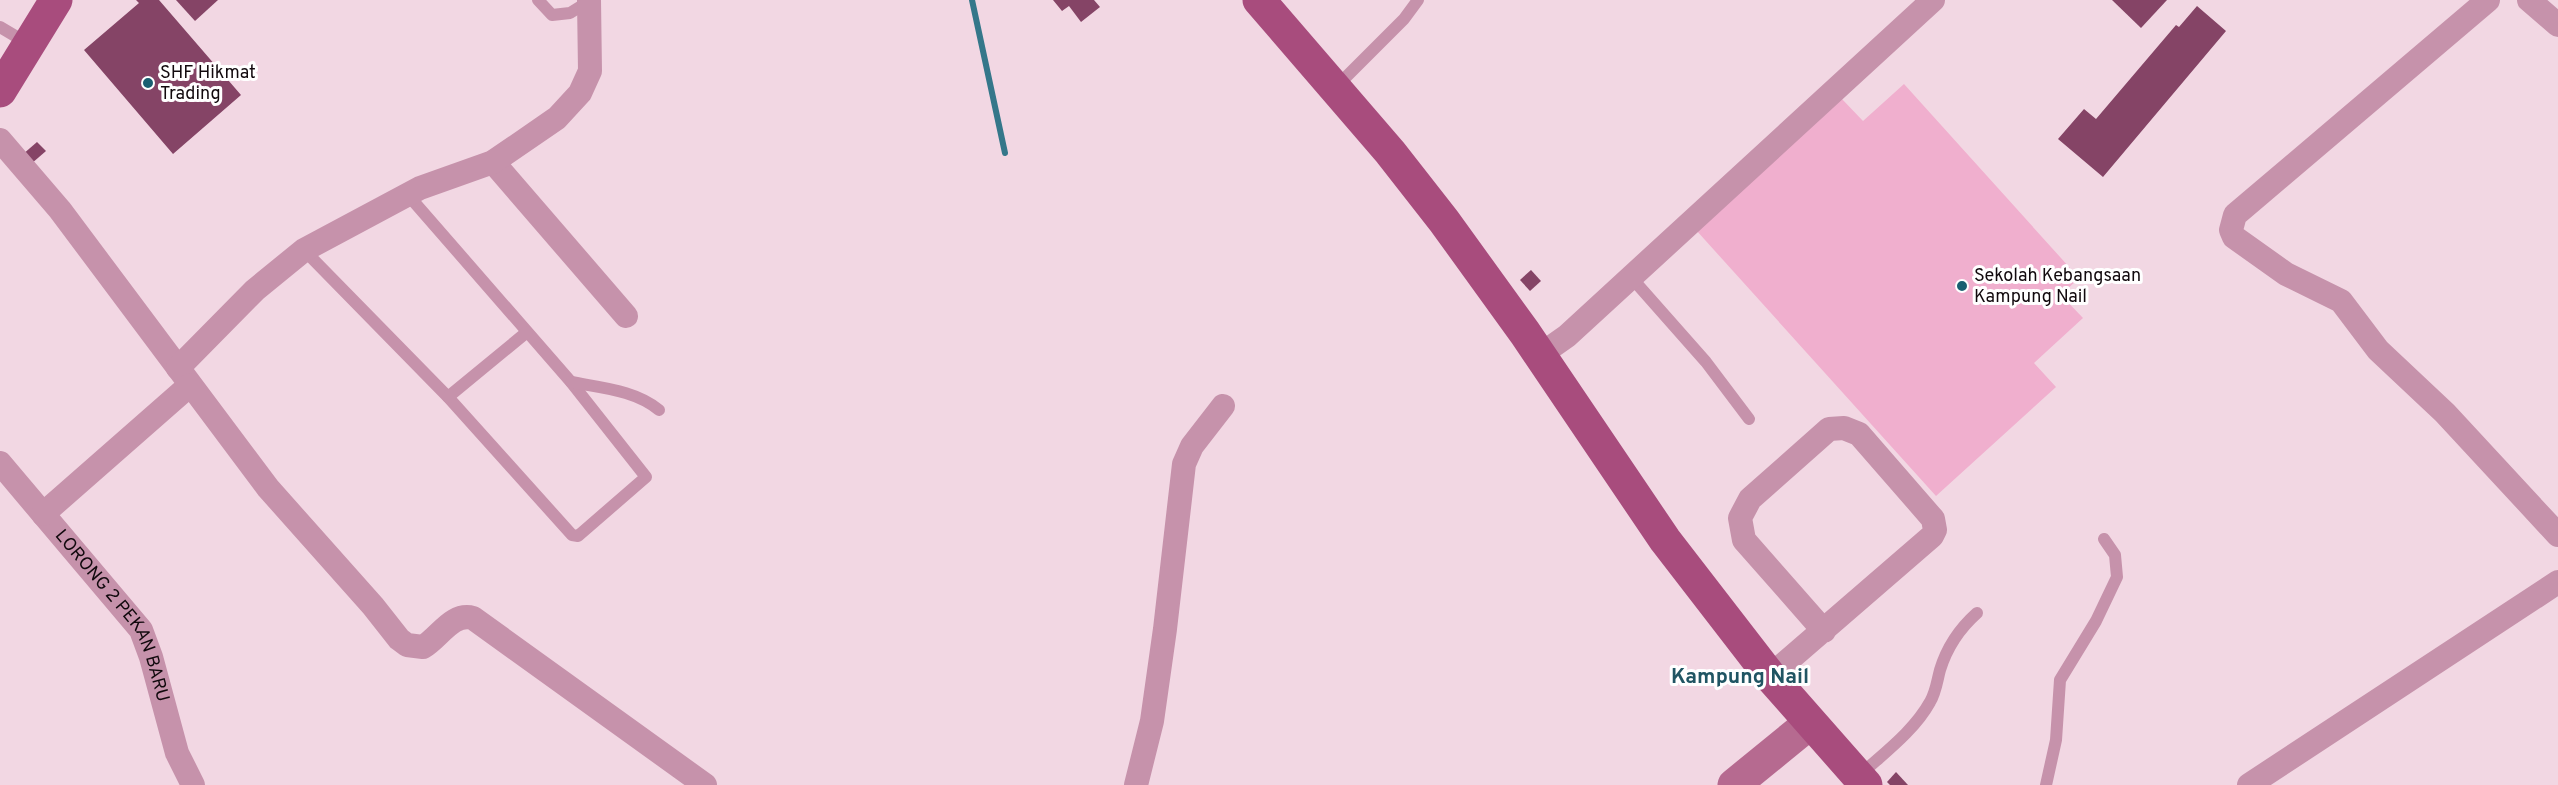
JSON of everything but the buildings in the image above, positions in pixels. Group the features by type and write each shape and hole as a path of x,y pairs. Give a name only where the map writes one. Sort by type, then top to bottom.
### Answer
{"main road":[{"path":"0,91 56,0"},
{"path":"1260,0 1444,220 1540,355 1665,540 1770,676 1862,781"}],"street":[{"path":"1540,355 1567,336 1934,0"},
{"path":"2488,0 2235,215 2231,230 2234,237 2277,268 2341,302 2378,350 2445,413 2558,536"},
{"path":"2529,0 2558,25"},
{"path":"43,514 184,377 248,296 304,250 408,195 493,162 557,118 580,93 590,71 589,1"},
{"path":"0,140 60,210 268,488 407,645 423,647 458,618 467,616 473,618 705,785"},
{"path":"493,162 626,316"},
{"path":"1136,785 1154,710 1166,629 1184,464 1192,446 1223,406"},
{"path":"1770,676 1824,631 1935,531 1933,519 1859,434 1844,428 1828,429 1750,499 1740,519 1744,540 1824,631"},
{"name":"LORONG 2 PEKAN BARU","path":"0,463 141,630 151,657 177,753 193,785"},
{"path":"2249,785 2558,582"},
{"path":"1734,785 1810,723"}],"lane":[{"path":"538,0 552,15 570,13 589,1"},
{"path":"1335,88 1404,19 1418,0"},
{"path":"0,27 28,44"},
{"path":"304,250 448,397 576,537 646,477 571,382 408,195"},
{"path":"1630,276 1706,362 1749,419"},
{"path":"448,397 527,332"},
{"path":"571,382 627,394 649,402 659,410"},
{"path":"2046,785 2056,740 2060,680 2096,621 2117,577 2115,555 2104,539"},
{"path":"1862,781 1924,713 1932,699 1950,644 1977,613"}],"shaded area":[{"path":"1904,84 2079,278 2061,295 2083,318 2034,363 2056,387 1936,496 1696,230 1841,98 1863,121"}],"waterway":[{"path":"972,0 1005,153"}],"place":[{"name":"SHF Hikmat Trading","path":"148,83"},
{"name":"Sekolah Kebangsaan Kampung Nail","path":"1962,286"}],"district":[{"name":"Kampung Nail","path":"1740,677"}]}
